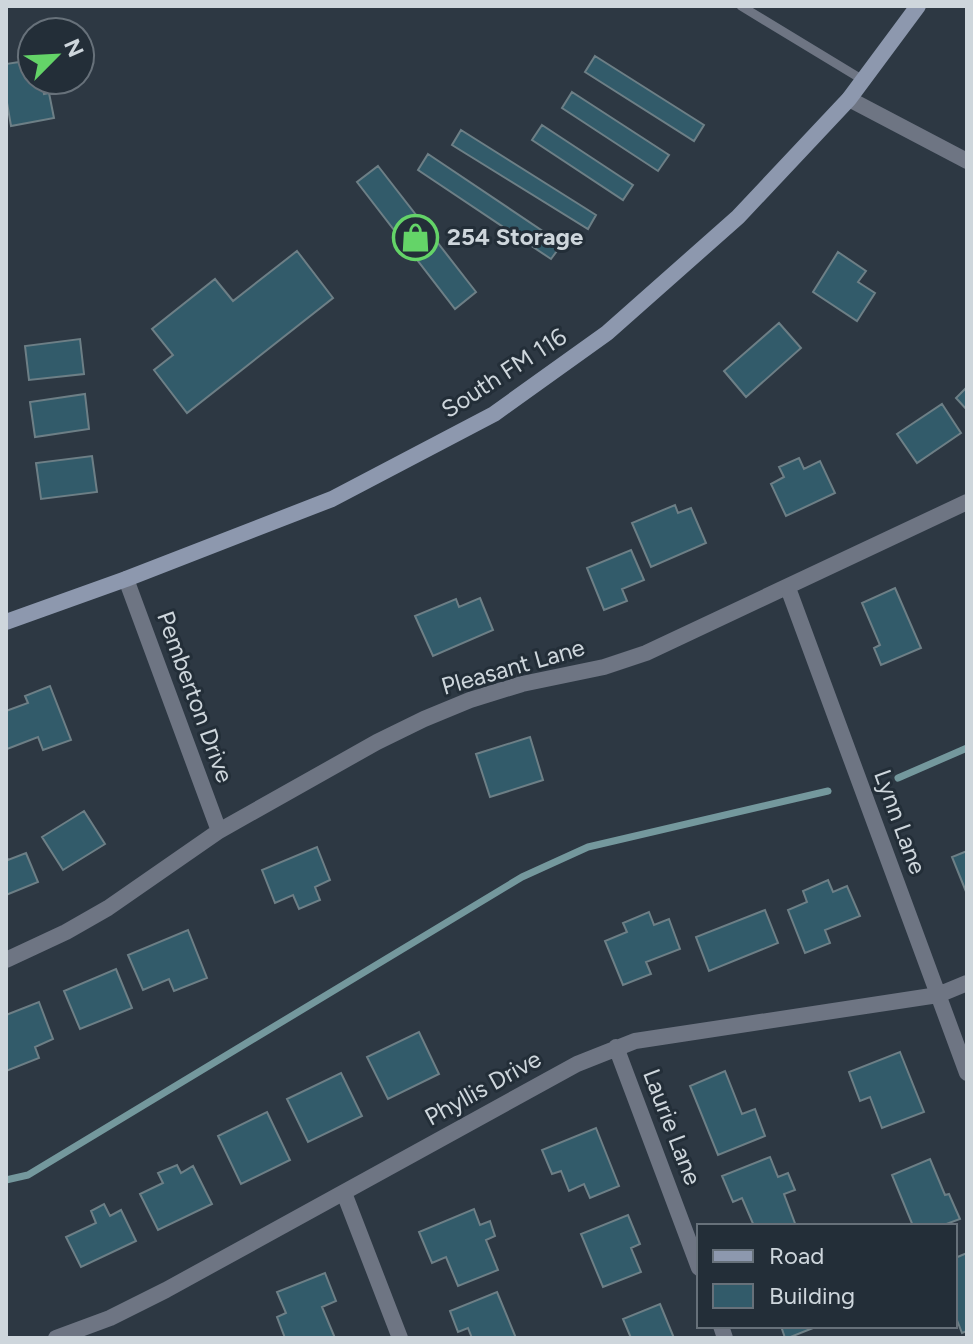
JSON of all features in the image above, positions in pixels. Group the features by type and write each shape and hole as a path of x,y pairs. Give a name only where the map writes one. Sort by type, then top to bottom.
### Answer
{"main road":[{"name":"South FM 116","path":"6,622 332,499 494,414 607,333 738,217 849,99 918,6"}],"street":[{"path":"849,99 967,161"},
{"name":"Pleasant Lane","path":"6,960 108,908 219,831 424,719 509,688 604,667 646,653 967,502"},
{"name":"Pemberton Drive","path":"126,579 219,831"},
{"name":"Lynn Lane","path":"788,588 967,1073"},
{"name":"Phyllis Drive","path":"60,1337 110,1318 166,1290 577,1064 616,1047 674,1034 938,995 967,983"},
{"name":"Laurie Lane","path":"616,1047 697,1263"},
{"path":"344,1193 400,1338"}],"lane":[{"path":"741,6 863,80"}],"building":[{"path":"595,56 704,125 694,141 585,72"},
{"path":"16,62 16,96 50,96 54,118 11,126 6,97 6,64"},
{"path":"572,92 669,155 658,171 562,108"},
{"name":"254 Storage","path":"542,125 633,185 623,200 532,140"},
{"name":"254 Storage","path":"461,130 596,215 588,229 452,145"},
{"name":"254 Storage","path":"428,154 562,244 551,259 418,170"},
{"name":"254 Storage","path":"378,166 476,292 455,309 357,182"},
{"path":"297,251 333,298 187,413 154,370 173,355 152,329 215,279 233,301"},
{"path":"838,252 866,271 858,282 875,293 857,321 813,292"},
{"path":"779,323 801,348 746,397 724,371"},
{"path":"80,339 84,374 29,380 25,346"},
{"path":"967,387 967,410 956,398"},
{"path":"85,394 89,429 35,437 30,402"},
{"path":"942,404 961,433 917,463 897,434"},
{"path":"92,456 97,492 41,499 36,463"},
{"path":"799,458 804,469 820,461 835,493 786,516 771,484 784,477 779,467"},
{"path":"675,505 678,513 691,508 706,543 651,567 632,523"},
{"path":"631,550 644,580 622,589 627,601 604,610 587,568"},
{"path":"895,588 921,648 881,665 874,648 880,645 862,603"},
{"path":"480,598 493,630 433,656 415,616 456,599 459,607"},
{"path":"50,686 71,740 43,750 38,737 7,749 6,711 28,703 25,696"},
{"path":"530,737 543,780 490,797 476,754"},
{"path":"84,811 105,844 63,870 42,837"},
{"path":"317,847 330,880 315,887 320,900 299,909 293,895 275,903 262,870"},
{"path":"967,851 967,894 952,857"},
{"path":"26,853 38,882 6,895 6,855 8,860"},
{"path":"828,880 833,892 847,886 860,916 825,930 830,943 805,953 788,910 807,902 803,891"},
{"path":"765,910 778,943 709,971 696,937"},
{"path":"649,912 654,925 669,919 680,949 646,962 651,974 623,985 605,941 627,932 623,923"},
{"path":"188,930 207,978 174,991 169,979 143,990 128,955"},
{"path":"116,969 132,1008 80,1029 64,991"},
{"path":"39,1002 53,1039 35,1047 39,1058 6,1071 6,1015"},
{"path":"419,1032 439,1074 388,1099 367,1057"},
{"path":"900,1052 924,1112 882,1128 870,1097 860,1101 849,1072"},
{"path":"725,1071 742,1114 755,1109 765,1136 718,1155 690,1086"},
{"path":"341,1073 362,1116 308,1142 287,1099"},
{"path":"267,1112 290,1160 241,1184 218,1136"},
{"path":"596,1128 619,1186 590,1198 584,1184 569,1191 561,1171 552,1174 542,1150"},
{"path":"770,1157 778,1177 788,1173 795,1190 784,1194 795,1224 753,1224 742,1198 733,1202 722,1176"},
{"path":"930,1159 945,1195 949,1194 960,1219 946,1224 912,1224 892,1175"},
{"path":"177,1165 181,1173 193,1166 212,1204 158,1230 140,1194 163,1183 158,1173"},
{"path":"104,1204 110,1216 121,1210 136,1241 81,1267 66,1237 96,1223 91,1211"},
{"path":"474,1209 480,1225 490,1221 495,1236 486,1240 498,1270 458,1286 446,1257 432,1263 419,1232"},
{"path":"628,1215 640,1244 631,1248 641,1272 603,1287 581,1234"},
{"path":"967,1253 967,1331 962,1333 957,1320 957,1257"},
{"path":"325,1273 336,1301 322,1307 335,1338 285,1338 277,1317 286,1313 277,1292"},
{"path":"497,1292 516,1338 472,1338 468,1328 458,1332 450,1311"},
{"path":"660,1304 674,1338 631,1338 623,1319"},
{"path":"782,1328 813,1328 788,1338 785,1338"}],"waterway":[{"path":"898,778 967,748"},
{"path":"6,1180 28,1175 522,877 588,847 828,791"}],"place":[{"name":"254 Storage","path":"416,237"}]}
